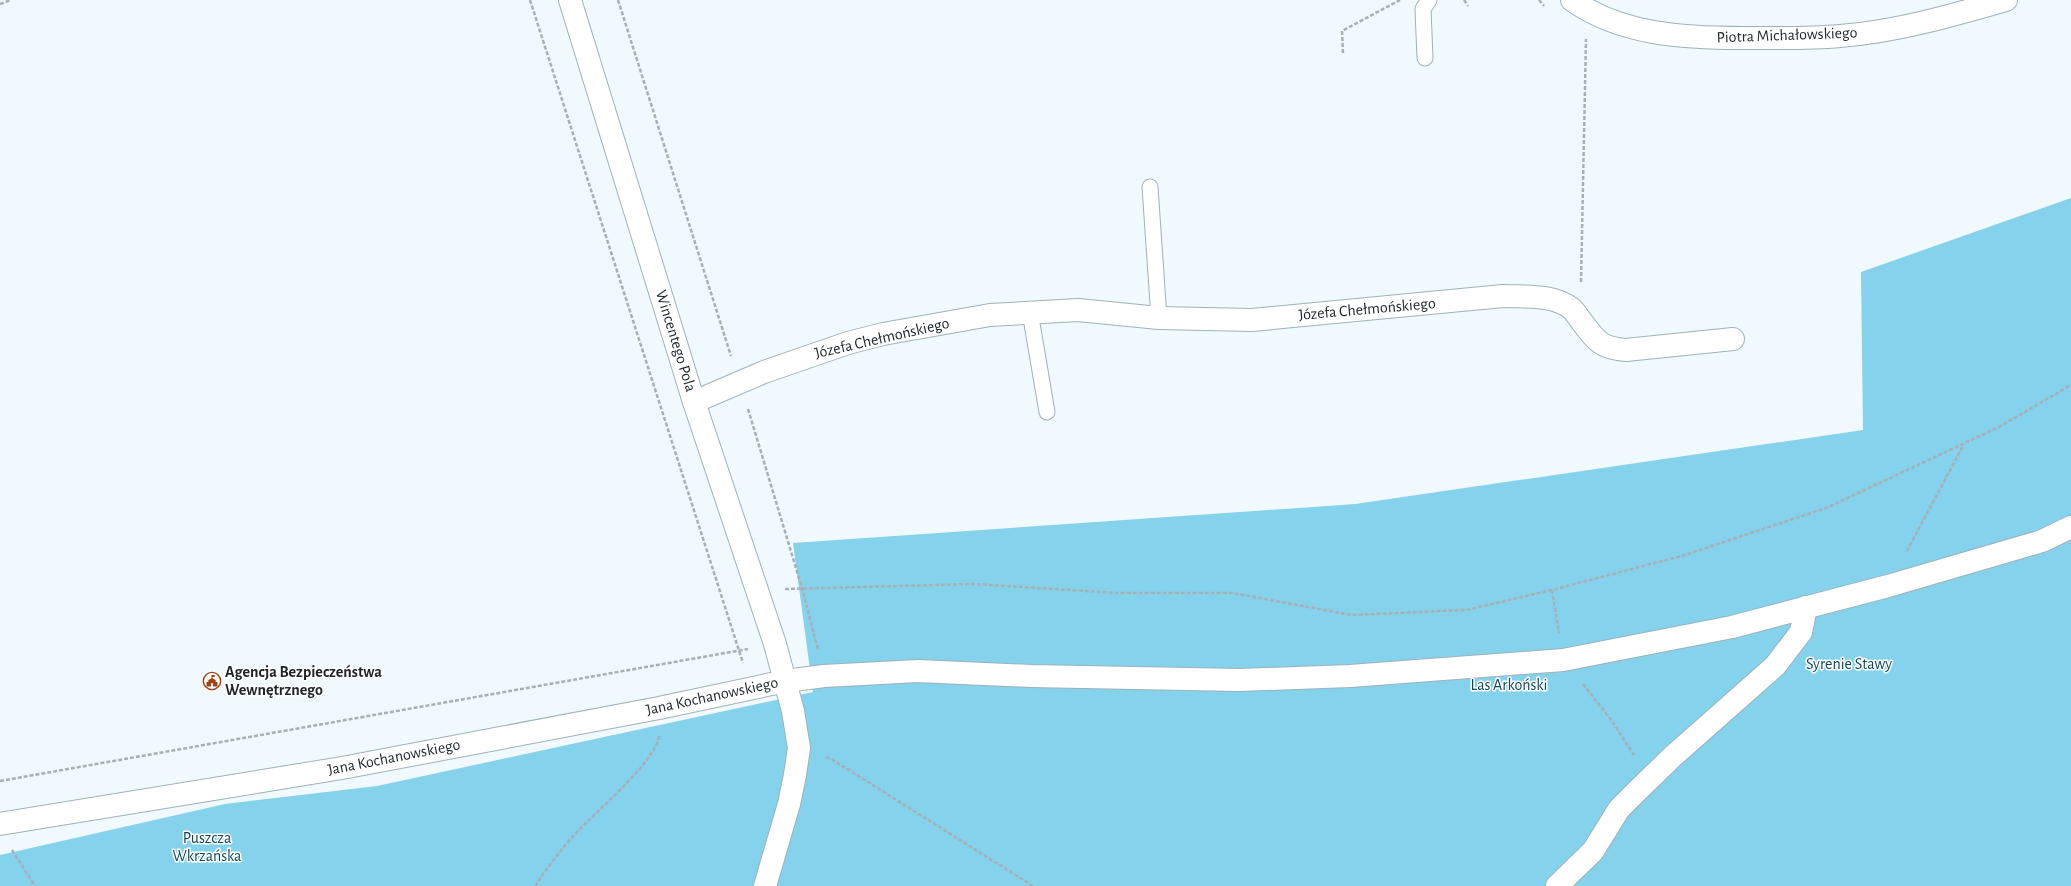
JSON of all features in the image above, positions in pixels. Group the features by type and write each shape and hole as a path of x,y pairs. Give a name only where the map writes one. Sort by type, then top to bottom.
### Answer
{"street":[{"name":"Wincentego Pola","path":"570,0 694,402 775,644 786,681 799,748"},
{"name":"Piotra Michałowskiego","path":"1579,5 1624,26 1695,38 1791,38 1841,36 1886,29 2006,0"},
{"name":"Józefa Chełmońskiego","path":"694,402 812,354 883,334 990,315 1030,312 1078,310 1159,318 1252,320 1503,296 1535,297 1558,302 1572,310 1597,342 1610,349 1626,350 1732,339"},
{"name":"Jana Kochanowskiego","path":"0,824 342,768 659,708 786,681 824,676 918,671 1031,676 1239,680 1350,676 1563,660 1732,627 1888,586 2042,541 2071,527"},
{"path":"1557,886 1593,851 1619,809 1775,666 1801,632 1806,607"},
{"path":"765,886 789,804 799,748"}],"lane":[{"path":"1426,58 1423,9 1430,0"},
{"path":"1150,188 1159,318"},
{"path":"1030,312 1046,412"}],"path":[{"path":"0,4 11,0"},
{"path":"530,0 751,688"},
{"path":"618,0 740,382 802,588 824,676"},
{"path":"1343,53 1342,31 1401,0"},
{"path":"1464,0 1468,6"},
{"path":"1572,310 1582,278 1579,5"},
{"path":"757,590 973,584 1118,593 1232,593 1352,615 1466,610 1552,590 1685,555 1826,508 1999,427 2071,385"},
{"path":"1888,586 1964,444"},
{"path":"1552,590 1563,660 1612,722 1637,760 1636,792"},
{"path":"0,781 775,644"},
{"path":"535,886 576,833 647,760 658,743 659,708"},
{"path":"799,748 833,760 1033,886"},
{"path":"12,849 35,886"}],"green space":[{"name":"Las Arkoński","path":"2071,198 2071,886 0,886 0,855 225,804 377,786 813,692 793,543 1355,504 1863,430 1861,272"}],"place":[{"name":"Agencja Bezpieczeństwa Wewnętrznego","path":"212,681"}],"park label":[{"name":"Syrenie Stawy","path":"1849,664"},
{"name":"Puszcza Wkrzańska","path":"207,847"}]}
